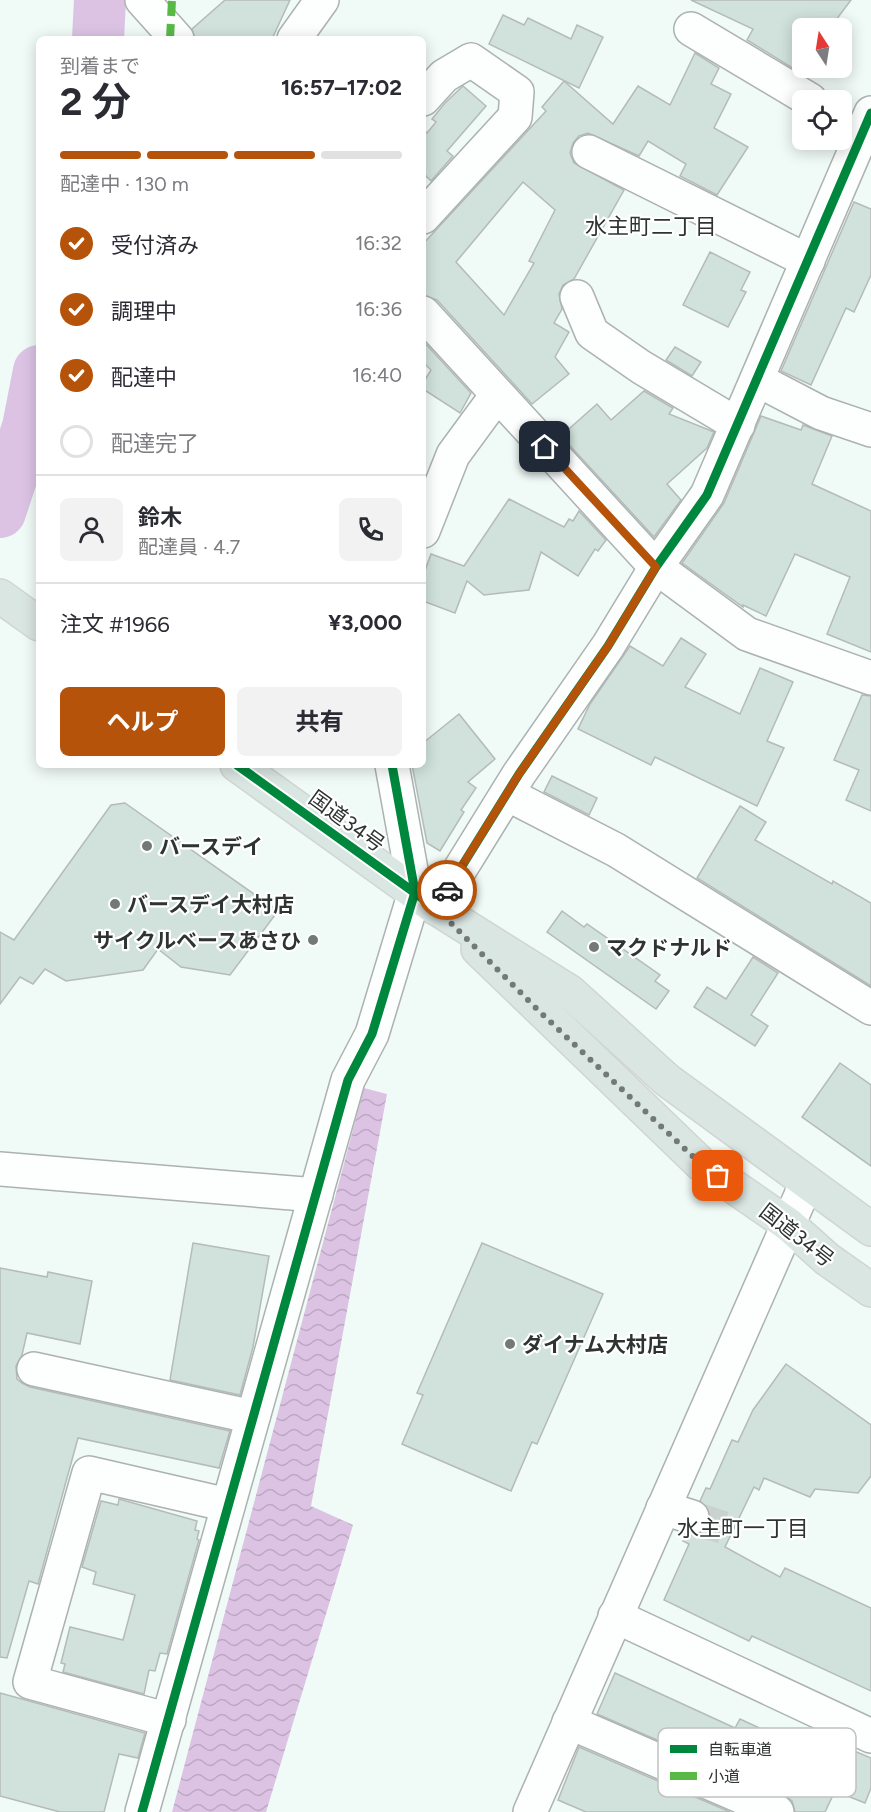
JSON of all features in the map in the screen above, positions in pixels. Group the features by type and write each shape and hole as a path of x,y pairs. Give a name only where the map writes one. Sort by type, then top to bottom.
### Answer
{"highway":[{"path":"0,596 36,622"},
{"name":"国道34号","path":"241,768 426,900 570,992 667,1080 806,1184 871,1229"},
{"name":"国道34号","path":"426,900 541,1013 701,1164 789,1225 827,1259 871,1290"}],"street":[{"path":"296,36 322,0"},
{"path":"690,29 793,90"},
{"path":"426,96 444,76 471,60 517,92 515,117 426,214"},
{"path":"142,1812 348,1080 372,1034 426,900 507,794 608,646 656,567 707,495 808,261 858,179 858,122"},
{"path":"589,152 808,261"},
{"path":"577,297 592,333 641,367 738,425"},
{"path":"426,316 656,567 747,634 871,678"},
{"path":"758,380 821,413 871,430"},
{"path":"426,523 453,455 497,395"},
{"path":"394,768 426,900"},
{"path":"507,794 616,850 871,1008"},
{"path":"0,1169 316,1195"},
{"path":"530,1812 615,1616 677,1512 806,1184"},
{"path":"34,1369 253,1417"},
{"path":"169,1720 30,1682 89,1473 228,1505"},
{"path":"615,1616 854,1728"},
{"path":"569,1722 658,1761"},
{"path":"856,1729 871,1736"},
{"path":"742,1797 777,1812"}],"water":[{"path":"364,1088 387,1094 311,1506 353,1525 266,1812 172,1812"}],"building":[{"path":"225,0 290,0 273,36 194,36 192,29"},
{"path":"691,0 851,0 838,18 792,18 792,68 747,40 753,29"},
{"path":"503,15 524,25 528,18 571,39 577,25 603,37 579,88 489,44"},
{"path":"695,53 719,68 711,84 731,94 714,128 748,147 717,195 680,176 686,164 648,141 639,156 588,133 579,136 573,143 570,153 574,163 624,190 574,279 563,285 559,294 562,309 554,323 569,332 555,357 569,374 532,404 437,300 426,296 426,241 546,111 542,107 564,81 613,124 638,86 670,105","holes":["523,182 555,210 529,261 534,263 504,315 456,262"]},
{"path":"463,86 486,106 447,151 453,156 431,181 426,176 426,132 436,122 432,119"},
{"path":"854,202 871,209 871,275 854,312 846,308 811,385 781,371"},
{"path":"710,252 750,272 741,290 746,292 728,327 683,305"},
{"path":"426,344 471,393 460,413 426,391 426,378 431,370 426,365"},
{"path":"675,347 701,362 692,376 666,360"},
{"path":"644,391 673,408 669,414 714,432 707,448 667,484 681,500 654,537 561,436 597,404 611,420"},
{"path":"761,416 801,430 803,425 832,436 812,484 871,511 871,652 827,634 850,577 795,554 766,616 743,605 743,607 682,563 724,503"},
{"path":"509,499 564,527 569,519 573,521 579,511 606,540 598,551 595,549 578,576 541,552 529,590 484,595 467,581 455,613 426,602 426,568 431,554 464,566"},
{"path":"681,638 706,654 685,687 740,714 760,668 793,682 767,741 784,748 757,806 655,757 651,765 578,729 590,704 630,646 663,666"},
{"path":"862,695 871,696 871,811 846,800 859,770 834,760"},
{"path":"459,714 495,759 468,782 476,788 461,810 464,812 440,851 427,843 413,768 426,768 426,741"},
{"path":"552,776 597,798 589,815 544,792"},
{"name":"バースデイ大村店","path":"125,803 278,911 230,975 181,967 158,949 143,970 66,981 45,969 33,984 20,977 0,1004 0,932 14,940 111,805"},
{"path":"740,806 766,822 755,840 832,884 833,881 871,903 871,986 697,878"},
{"name":"マクドナルド","path":"562,911 584,927 587,924 660,975 655,981 669,991 656,1009 547,932"},
{"path":"753,957 778,973 751,1015 768,1026 755,1046 694,1007 707,987 726,999"},
{"path":"840,1063 871,1085 871,1166 802,1117"},
{"path":"193,1243 269,1256 253,1347 240,1395 170,1380"},
{"name":"ダイナム大村店","path":"482,1243 603,1294 537,1444 532,1442 511,1491 402,1444 423,1395 417,1393"},
{"path":"0,1268 47,1277 48,1272 92,1281 80,1344 27,1333 22,1355 16,1366 17,1379 22,1383 30,1387 230,1431 219,1468 78,1438 38,1584 29,1581 7,1658 0,1657"},
{"path":"786,1364 871,1425 871,1476 858,1493 815,1489 810,1497 764,1478 759,1490 754,1487 725,1547 780,1577 785,1568 871,1608 871,1691 752,1636 749,1641 664,1600 689,1544 683,1541 686,1535 697,1535 704,1531 710,1523 710,1512 700,1501 706,1488 710,1489 732,1440 738,1442 753,1410"},
{"path":"119,1499 197,1521 195,1530 199,1531 197,1539 199,1540 167,1654 160,1653 155,1671 149,1670 144,1694 63,1672 65,1664 61,1663 70,1627 123,1640 135,1595 93,1584 96,1572 82,1567 101,1501 118,1505"},
{"path":"615,1673 735,1728 658,1728 658,1740 597,1714"},
{"path":"0,1693 145,1733 138,1758 119,1754 104,1812 60,1812 0,1796"},
{"path":"740,1719 759,1728 735,1728"},
{"path":"579,1747 658,1781 658,1797 695,1797 730,1812 586,1812 558,1800"},
{"path":"856,1752 871,1758 871,1788 865,1803 850,1797 856,1797"},
{"path":"787,1797 832,1797 825,1812 795,1812 792,1801"}],"waterway":[{"path":"98,36 100,0"},
{"path":"0,512 28,427 36,386"}],"tunnel":[{"path":"692,1517 733,1531"}],"marked path":[{"path":"170,36 172,0"}],"cycle path":[{"path":"241,768 436,908 519,774 608,646 656,567 707,495 871,113"},
{"path":"142,1812 348,1080 372,1034 415,892 393,768"}],"way so far":[{"path":"447,890 436,908 541,1013 701,1164 718,1176"}],"place":[{"name":"バースデイ","path":"147,846"},
{"name":"バースデイ大村店","path":"115,904"},
{"name":"サイクルベースあさひ","path":"313,940"},
{"name":"マクドナルド","path":"594,947"},
{"name":"ダイナム大村店","path":"510,1344"}],"district":[{"name":"水主町二丁目","path":"651,226"},
{"name":"水主町一丁目","path":"743,1528"}],"route":[{"path":"447,890 519,774 608,646 656,567 545,447"}]}
